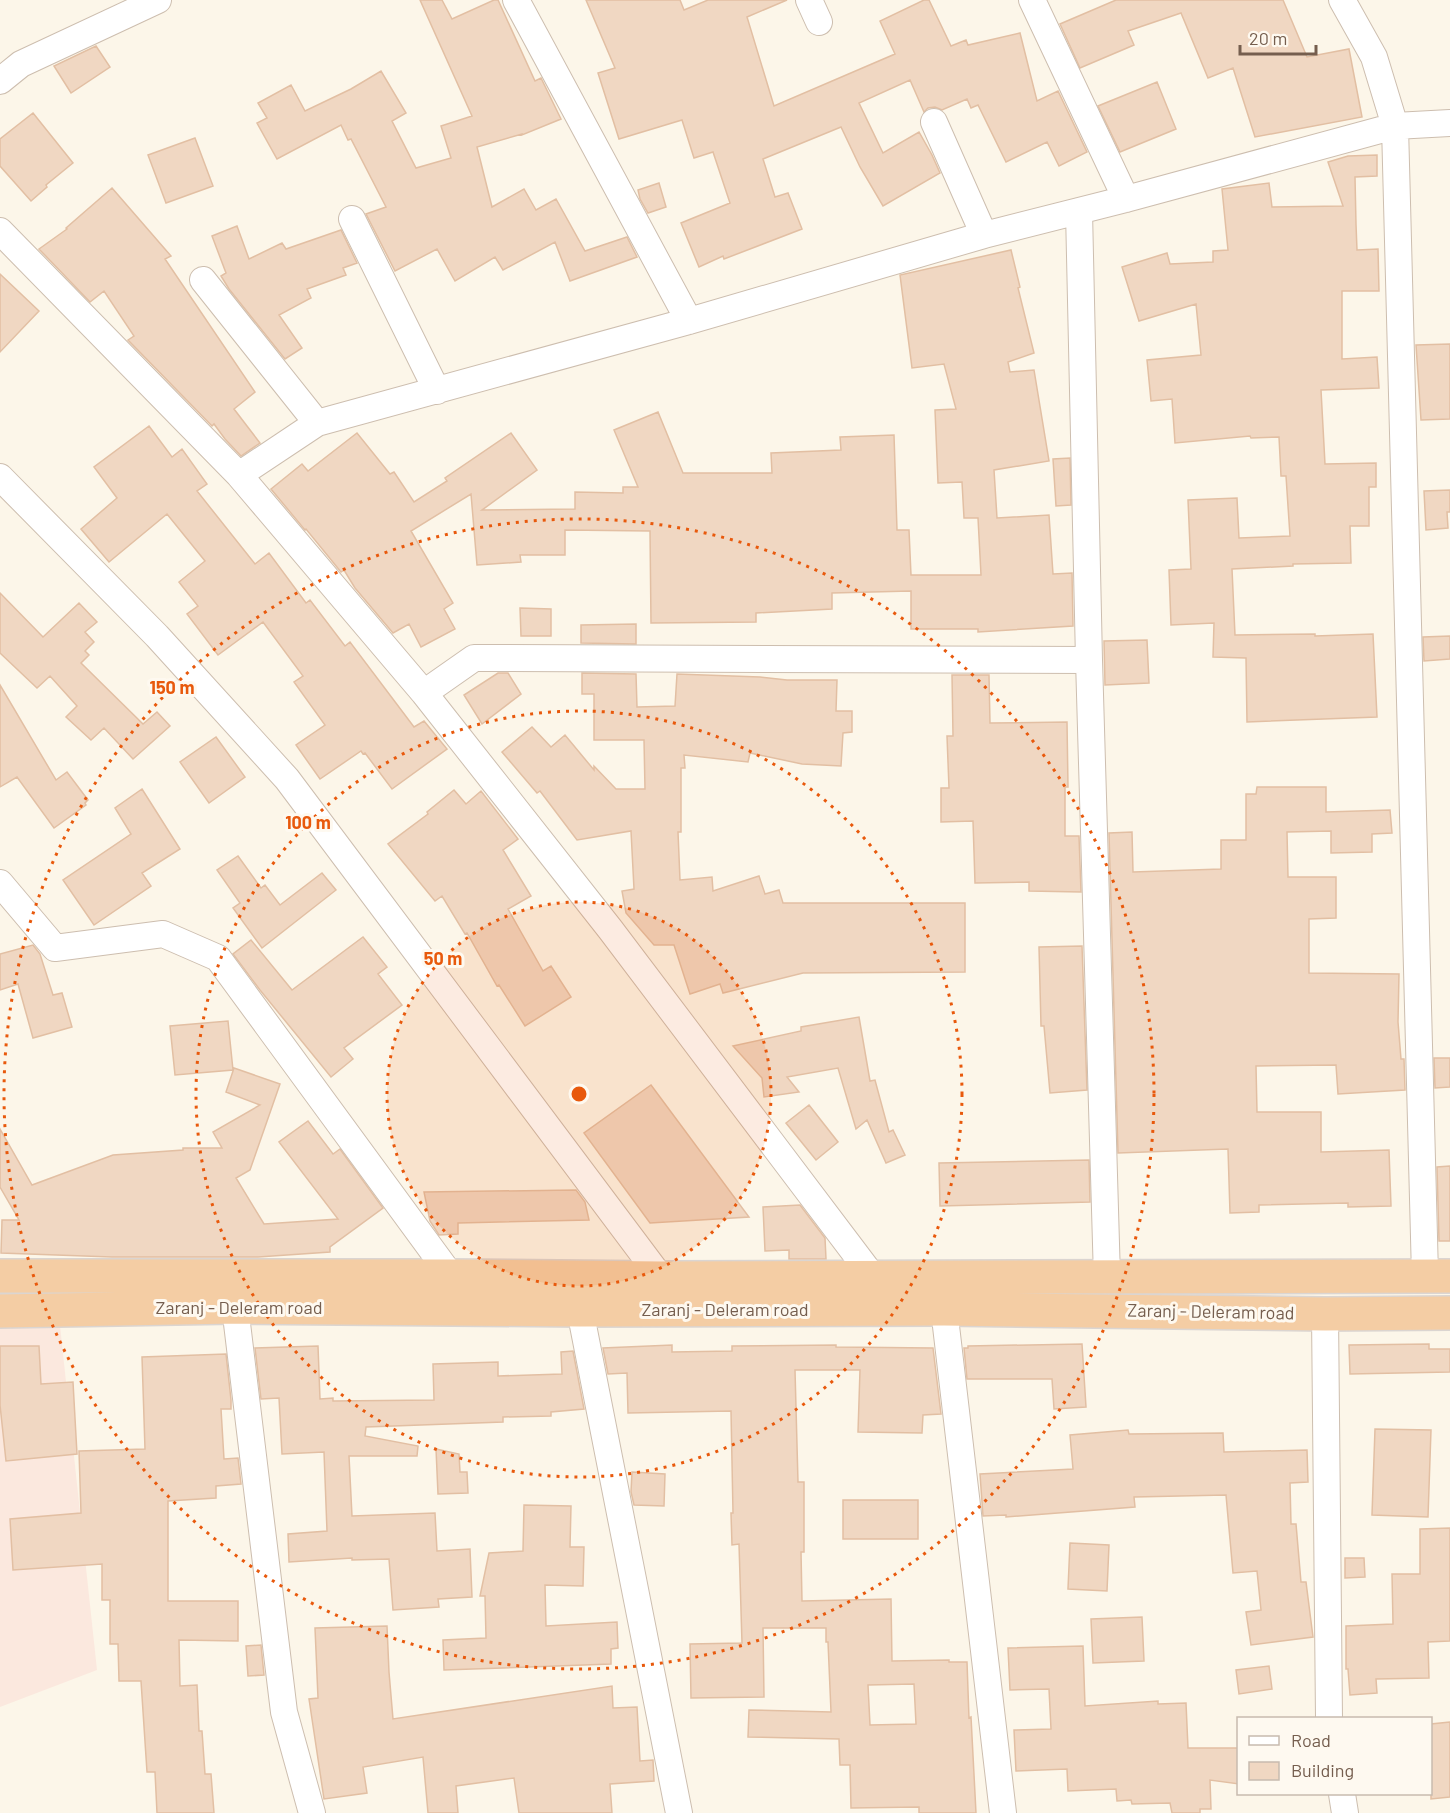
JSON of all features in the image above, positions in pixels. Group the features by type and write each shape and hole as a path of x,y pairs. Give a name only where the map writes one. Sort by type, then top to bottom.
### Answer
{"highway":[{"name":"Zaranj - Deleram road","path":"0,1276 1107,1278 1438,1276"},
{"name":"Zaranj - Deleram road","path":"0,1311 235,1307 580,1310 944,1309 1450,1314"}],"street":[{"path":"0,81 21,64 113,9 158,0"},
{"path":"516,0 689,321"},
{"path":"1032,0 1126,200"},
{"path":"1342,0 1374,57 1395,126 1438,1276"},
{"path":"934,122 984,235"},
{"path":"239,475 317,423 689,321 984,235 1126,200 1395,126 1450,123"},
{"path":"1079,211 1107,1278"},
{"path":"352,219 437,391"},
{"path":"0,231 239,475 424,693 610,929 873,1277"},
{"path":"203,280 317,423"},
{"path":"0,477 157,636 287,779 661,1278"},
{"path":"424,693 474,658 1089,660"},
{"path":"0,883 55,948 163,934 218,958 451,1276"},
{"path":"235,1307 284,1712 312,1813"},
{"path":"944,1309 1003,1813"},
{"path":"580,1310 679,1813"},
{"path":"1325,1314 1329,1717"},
{"path":"1342,1795 1345,1813"}],"shaded area":[{"path":"60,1326 97,1670 0,1707 0,1327"}],"building":[{"path":"420,0 442,0 452,19 498,0 535,81 541,78 561,119 522,135 477,147 492,207 524,189 536,210 556,199 585,251 627,237 637,257 570,281 555,242 503,270 495,257 455,281 437,249 395,271 366,214 386,207 351,139 348,140 341,125 277,159 257,123 267,118 258,103 291,85 305,111 351,89 381,71 406,113 392,121 416,168 451,158 441,126 472,116"},
{"path":"586,0 680,0 684,10 708,0 787,0 747,17 774,106 895,54 880,21 924,0 929,0 951,46 966,40 968,45 1020,33 1037,101 1058,91 1087,152 1059,166 1047,142 1006,162 978,105 971,108 967,99 942,110 935,107 928,108 924,112 910,80 859,103 883,153 919,132 940,173 883,206 860,167 841,127 763,159 775,197 788,193 802,229 724,259 723,256 699,267 681,223 730,203 713,152 694,158 682,120 619,139 598,73 615,68"},
{"path":"1116,0 1283,0 1307,57 1349,49 1362,117 1255,137 1233,68 1208,78 1181,13 1128,31 1134,45 1080,68 1060,24"},
{"path":"96,46 110,67 71,93 54,66"},
{"path":"1157,82 1176,129 1120,152 1098,106"},
{"path":"33,113 73,163 46,185 47,187 31,201 0,166 0,139"},
{"path":"195,138 213,186 166,203 148,155"},
{"path":"1377,155 1377,176 1355,177 1357,250 1378,249 1379,291 1342,291 1342,359 1377,357 1379,388 1321,390 1325,464 1376,463 1376,487 1369,487 1369,526 1350,526 1351,563 1293,564 1293,566 1232,569 1235,635 1373,634 1377,717 1247,722 1246,658 1213,657 1214,623 1171,625 1169,570 1191,569 1188,500 1237,498 1239,538 1290,536 1286,476 1281,476 1279,437 1251,438 1250,436 1175,443 1172,399 1151,401 1147,360 1201,355 1196,304 1139,321 1122,267 1167,253 1170,264 1213,262 1213,251 1228,250 1222,189 1269,183 1272,207 1343,206 1328,162 1348,156"},
{"path":"659,183 666,207 648,213 638,190"},
{"path":"112,188 171,256 165,259 255,392 234,409 260,443 241,456 214,424 212,426 128,340 134,336 104,291 90,302 39,249 67,229"},
{"path":"237,226 249,259 282,243 286,249 341,230 357,263 343,268 346,275 307,289 311,298 279,315 302,348 285,359 221,276 226,273 212,236"},
{"path":"1011,250 1034,353 1008,362 1010,372 1034,370 1049,461 994,470 997,518 1049,515 1053,574 1072,573 1073,626 978,632 978,629 911,629 911,591 832,593 832,609 756,613 756,622 651,623 650,531 565,530 565,555 520,555 521,562 477,565 471,494 411,531 453,603 444,609 455,629 421,647 409,624 393,633 355,588 344,570 341,572 271,489 302,464 308,471 357,433 390,474 394,472 414,502 447,481 445,478 511,433 537,470 482,510 575,509 575,492 623,493 623,487 638,487 614,430 658,412 683,473 772,473 771,453 841,450 840,437 894,435 897,530 909,530 911,575 981,575 978,518 964,518 962,482 938,483 935,410 956,409 944,364 912,368 900,275"},
{"path":"0,274 39,311 0,352"},
{"path":"1450,344 1450,419 1421,420 1416,345"},
{"path":"149,426 172,457 182,449 207,484 197,491 255,564 269,553 306,603 310,600 345,646 350,642 414,727 424,721 447,749 392,789 365,753 361,751 320,779 296,745 325,725 294,682 303,676 263,622 218,655 187,614 198,606 179,582 205,561 167,514 109,562 81,529 117,498 94,467"},
{"path":"1070,458 1071,505 1056,506 1053,459"},
{"path":"1450,490 1450,512 1447,512 1448,528 1426,530 1424,491"},
{"path":"0,593 43,637 79,603 97,622 85,632 94,642 85,651 89,655 81,663 143,724 157,712 170,726 133,759 104,728 91,740 66,717 77,706 50,676 37,688 0,653"},
{"path":"520,608 551,609 551,636 521,636"},
{"path":"636,624 636,644 581,643 581,625"},
{"path":"1450,636 1450,659 1424,661 1423,637"},
{"path":"1147,640 1149,683 1105,685 1104,641"},
{"path":"498,673 508,673 521,694 482,724 464,695"},
{"path":"582,673 636,674 637,707 675,706 677,674 787,680 837,680 836,711 852,711 852,732 843,733 841,766 802,764 750,753 748,762 684,755 685,768 681,768 681,832 678,832 680,880 712,877 713,891 759,876 765,894 779,890 783,903 965,903 965,972 803,973 723,993 720,984 690,994 674,945 654,945 626,913 622,891 634,889 631,831 577,840 540,791 537,793 502,752 532,727 551,747 565,735 594,770 594,766 616,789 645,789 644,740 594,740 594,694 582,694"},
{"path":"952,675 989,675 990,723 1067,722 1068,787 1065,787 1065,836 1079,836 1081,892 1029,891 1029,882 975,883 973,821 941,822 941,788 949,788 947,736 953,736"},
{"path":"0,685 56,780 67,772 88,800 86,805 54,828 17,777 0,787"},
{"path":"216,737 245,777 209,803 180,762"},
{"path":"1257,787 1326,787 1326,812 1390,810 1392,833 1372,834 1372,852 1331,853 1331,831 1287,832 1288,877 1336,877 1336,918 1309,919 1309,973 1399,974 1398,1022 1401,1059 1404,1059 1405,1090 1338,1094 1336,1065 1256,1066 1257,1112 1321,1112 1321,1152 1389,1150 1391,1206 1348,1207 1348,1203 1259,1205 1259,1212 1230,1213 1228,1149 1118,1153 1109,833 1132,832 1133,872 1221,869 1221,840 1246,840 1246,794 1256,794"},
{"path":"142,789 180,849 142,873 151,886 94,925 63,880 131,834 115,808"},
{"path":"454,790 466,804 481,791 518,839 503,850 531,896 508,909 543,971 551,966 571,997 525,1026 499,985 497,986 467,933 465,934 442,896 435,901 388,844 428,814 427,812"},
{"path":"238,856 261,888 265,885 280,905 322,873 336,890 262,948 233,908 240,903 217,870"},
{"path":"363,937 387,967 378,974 402,1005 344,1048 353,1059 331,1077 233,954 251,940 292,990"},
{"path":"33,945 40,954 53,995 62,993 72,1027 33,1038 18,984 0,990 0,954"},
{"path":"1082,946 1087,1090 1050,1093 1044,1026 1041,1026 1039,947"},
{"path":"859,1017 870,1081 875,1080 889,1132 893,1130 905,1155 886,1163 867,1120 856,1129 838,1068 787,1077 799,1092 764,1097 762,1078 733,1046 801,1031 801,1027"},
{"path":"228,1021 233,1070 175,1075 170,1026"},
{"path":"1434,1058 1450,1058 1450,1087 1435,1088"},
{"path":"234,1068 280,1084 250,1170 236,1178 264,1224 338,1219 279,1142 308,1121 333,1154 340,1149 383,1208 330,1247 330,1252 258,1257 112,1257 1,1253 2,1220 19,1220 0,1187 0,1129 32,1185 113,1155 183,1150 183,1148 222,1148 213,1132 260,1105 226,1092"},
{"path":"651,1085 749,1217 650,1223 584,1133"},
{"path":"809,1105 838,1142 816,1160 786,1123"},
{"path":"1089,1160 1090,1202 940,1206 939,1163"},
{"path":"1450,1166 1450,1241 1439,1241 1437,1167"},
{"path":"576,1190 585,1202 589,1220 458,1223 458,1234 439,1235 430,1221 424,1192"},
{"path":"800,1205 825,1238 826,1259 789,1259 789,1250 765,1251 763,1207"},
{"path":"1082,1344 1086,1407 1054,1409 1052,1379 967,1379 964,1348 968,1346"},
{"path":"1429,1344 1429,1349 1450,1349 1450,1372 1350,1374 1349,1345"},
{"path":"672,1345 672,1352 732,1351 732,1346 836,1345 836,1347 933,1348 941,1414 923,1415 922,1433 858,1432 860,1370 795,1370 798,1482 804,1482 804,1552 801,1552 802,1601 891,1599 892,1661 967,1662 976,1813 919,1813 919,1807 851,1808 850,1765 840,1765 839,1739 748,1737 749,1710 831,1712 826,1628 763,1628 764,1697 691,1698 690,1644 742,1643 739,1544 732,1545 731,1411 628,1413 627,1373 608,1374 603,1348","holes":["914,1684 916,1724 870,1725 868,1685"]},
{"path":"0,1346 39,1346 41,1384 73,1382 77,1454 6,1461 0,1405"},
{"path":"318,1346 320,1399 333,1398 333,1401 434,1400 433,1364 498,1362 498,1376 562,1374 561,1352 573,1351 584,1409 551,1412 551,1416 503,1417 503,1422 366,1427 365,1436 418,1446 417,1456 349,1456 352,1516 435,1513 437,1551 470,1549 472,1597 438,1599 439,1607 393,1610 389,1559 352,1560 352,1558 289,1562 288,1534 327,1531 324,1452 282,1454 279,1398 261,1399 255,1348"},
{"path":"226,1354 231,1409 221,1409 224,1459 238,1458 241,1484 216,1486 216,1498 168,1501 168,1601 238,1601 238,1641 179,1640 180,1686 197,1685 199,1731 202,1731 205,1774 211,1774 214,1813 157,1813 155,1772 147,1772 141,1681 119,1681 118,1644 110,1644 110,1600 102,1600 102,1564 13,1570 10,1519 81,1513 79,1451 145,1449 142,1357"},
{"path":"1375,1429 1431,1430 1428,1517 1372,1515"},
{"path":"1128,1430 1129,1434 1223,1433 1224,1452 1307,1450 1308,1482 1290,1483 1291,1524 1296,1524 1301,1582 1306,1582 1313,1637 1251,1645 1246,1612 1261,1610 1257,1571 1233,1573 1226,1495 1134,1497 1135,1507 1006,1517 1006,1515 983,1516 980,1474 1073,1469 1070,1435"},
{"path":"436,1449 459,1454 460,1472 467,1472 468,1493 438,1494"},
{"path":"632,1472 665,1474 664,1506 634,1505 631,1492"},
{"path":"843,1500 918,1500 918,1539 843,1539"},
{"path":"524,1505 571,1506 570,1547 584,1547 583,1586 545,1585 546,1626 617,1622 618,1648 611,1649 611,1664 444,1670 443,1640 486,1638 485,1596 480,1596 489,1553 523,1551"},
{"path":"1450,1528 1450,1641 1428,1642 1429,1678 1376,1679 1377,1693 1350,1695 1348,1669 1346,1669 1346,1626 1393,1624 1392,1574 1420,1574 1420,1529"},
{"path":"1070,1543 1109,1545 1107,1591 1068,1589"},
{"path":"1345,1558 1364,1558 1365,1577 1345,1578"},
{"path":"1142,1617 1144,1661 1093,1663 1091,1619"},
{"path":"387,1626 393,1719 612,1686 613,1708 637,1707 640,1761 653,1760 654,1781 610,1784 612,1813 519,1813 514,1778 456,1786 458,1813 428,1813 423,1757 363,1767 367,1793 324,1799 309,1699 318,1698 315,1628"},
{"path":"261,1645 264,1675 248,1676 246,1646"},
{"path":"1083,1646 1085,1706 1158,1701 1158,1704 1186,1703 1188,1748 1237,1748 1237,1784 1210,1780 1211,1809 1200,1809 1200,1813 1172,1813 1170,1803 1132,1804 1131,1800 1117,1801 1116,1789 1068,1791 1067,1769 1016,1771 1014,1730 1051,1729 1049,1689 1010,1690 1008,1648"},
{"path":"1269,1666 1272,1689 1239,1694 1236,1670"},
{"path":"1450,1722 1450,1797 1431,1799 1432,1724"}]}
